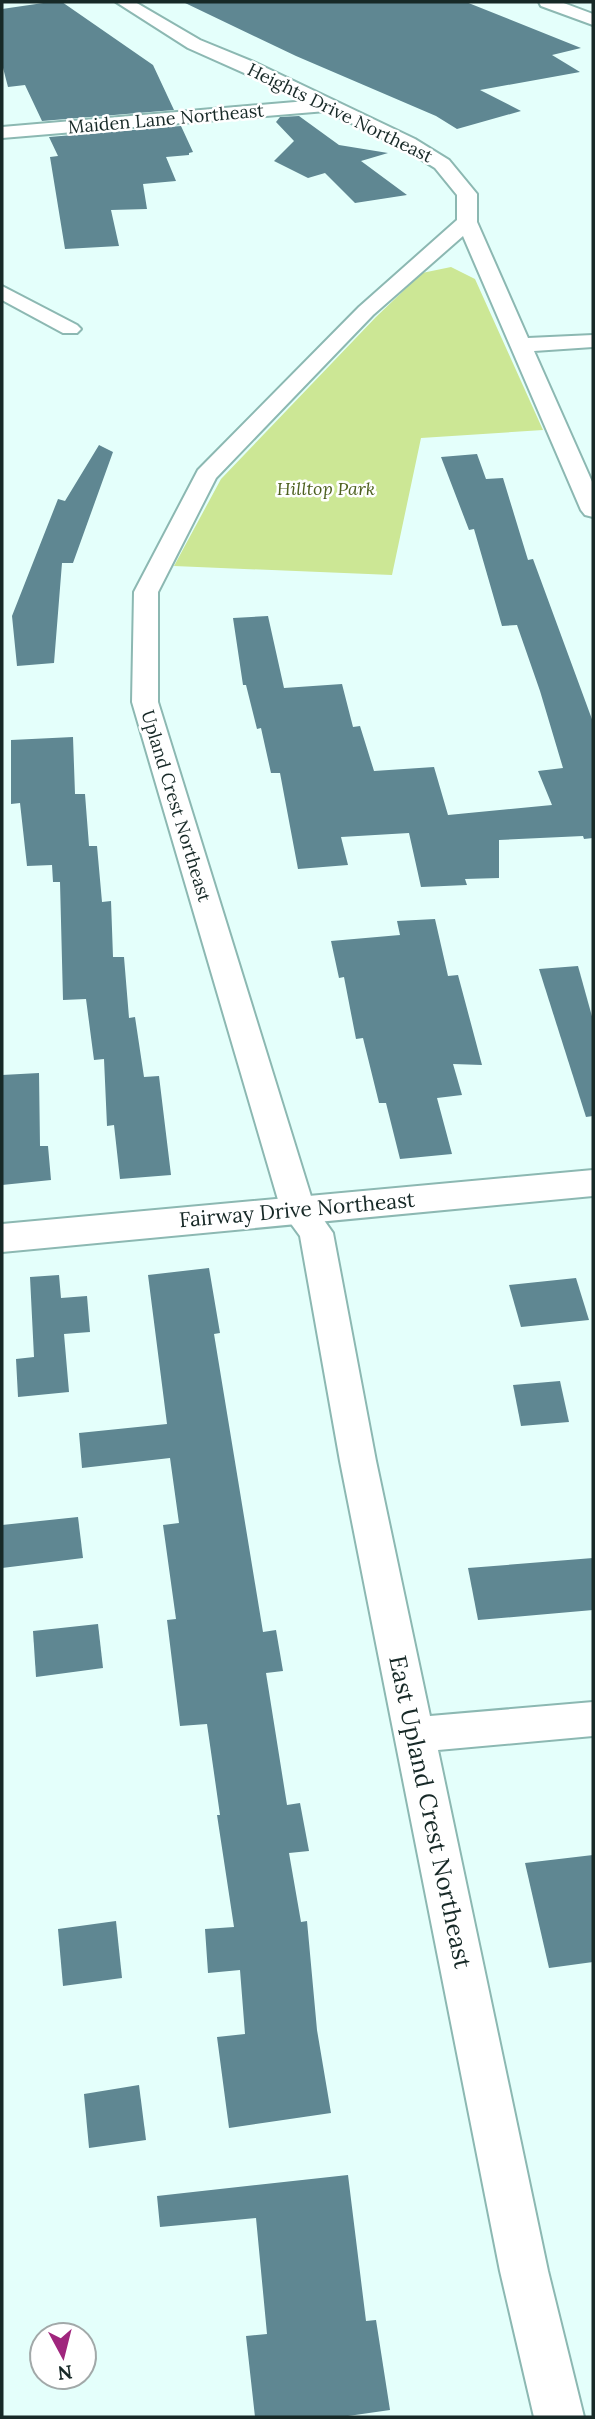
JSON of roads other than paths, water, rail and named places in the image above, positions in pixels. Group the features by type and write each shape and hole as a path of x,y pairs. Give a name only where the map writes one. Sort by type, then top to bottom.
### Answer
{"street":[{"name":"Heights Drive Northeast","path":"124,2 194,44 331,105 408,143 442,164 467,194 467,222 593,510"},
{"path":"547,2 593,20"},
{"name":"Maiden Lane Northeast","path":"2,133 331,105"},
{"name":"Upland Crest Northeast","path":"298,1210 145,702 146,592 205,475 366,311 467,222"},
{"path":"2,292 70,329"},
{"path":"521,345 593,341"},
{"name":"Fairway Drive Northeast","path":"2,1238 593,1182"},
{"name":"East Upland Crest Northeast","path":"298,1210 316,1233 358,1461 524,2271 559,2417"},
{"path":"414,1735 593,1718"}],"park label":[{"name":"Hilltop Park","path":"326,489"}]}
